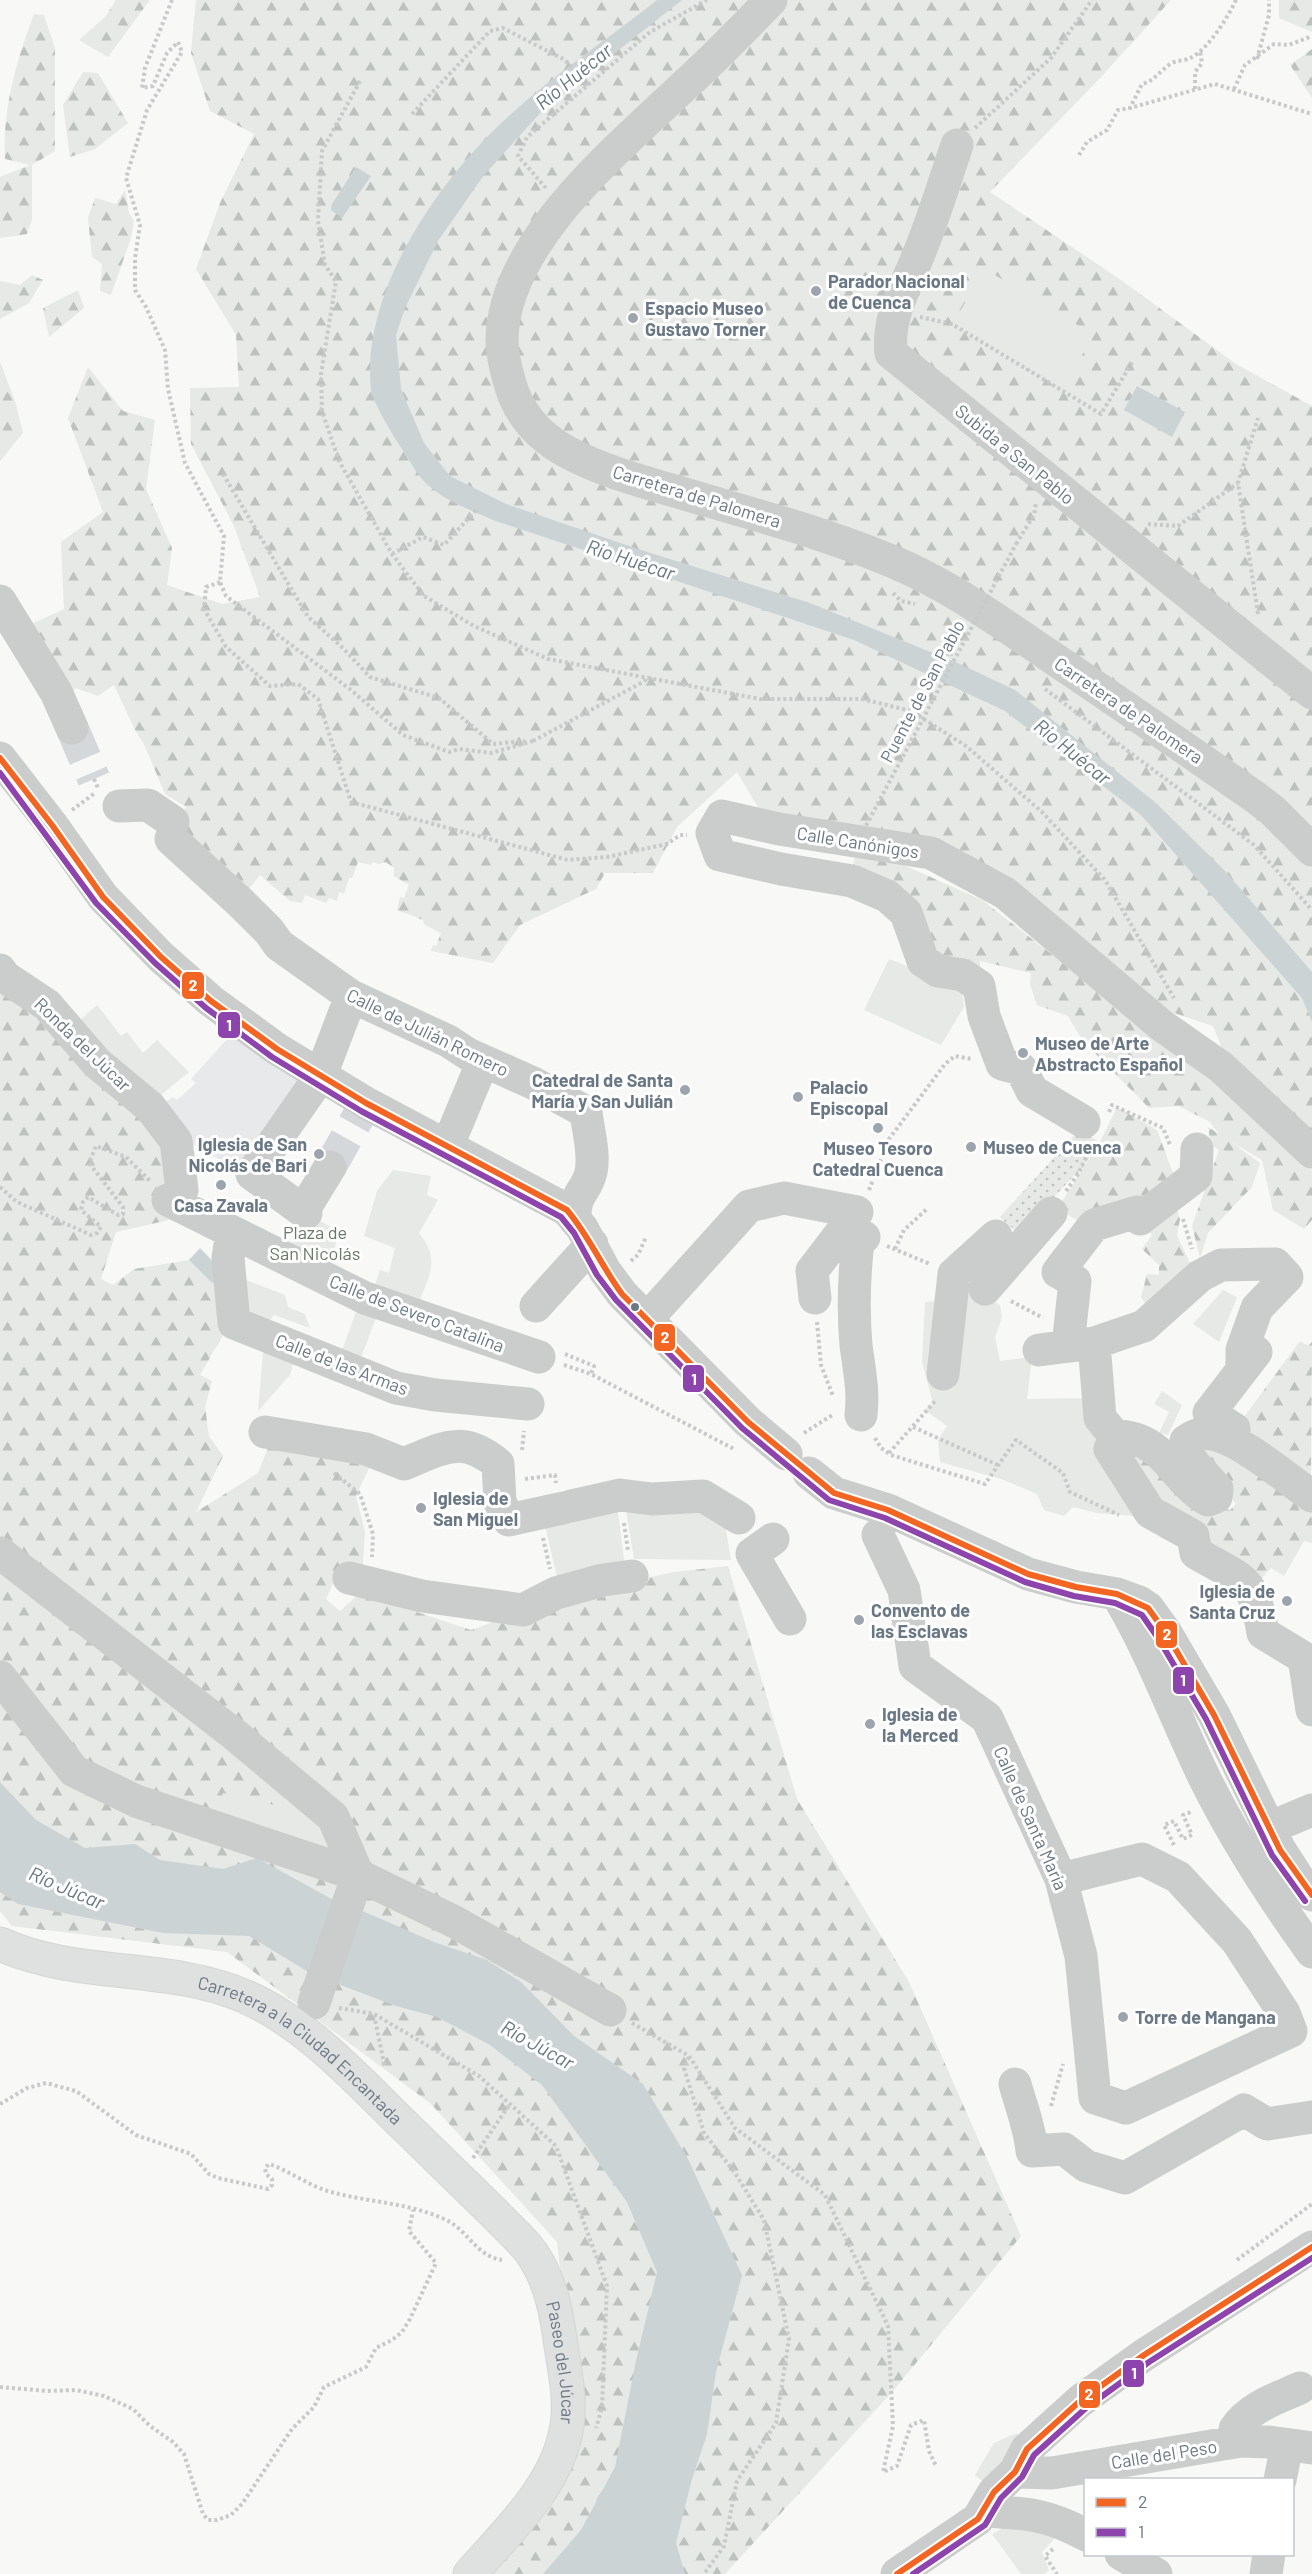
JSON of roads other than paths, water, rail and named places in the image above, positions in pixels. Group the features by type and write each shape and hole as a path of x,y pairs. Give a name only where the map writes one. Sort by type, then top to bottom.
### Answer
{"main road":[{"name":"Carretera a la Ciudad Encantada","path":"0,1944 21,1953 52,1961 200,1982 242,1995 285,2017 358,2081 459,2178 521,2240 540,2266"},
{"name":"Paseo del Júcar","path":"470,2574 534,2499 554,2469 564,2441 567,2424 566,2377 552,2299 540,2266"}],"street":[{"name":"Carretera de Palomera","path":"771,0 691,80 608,156 540,237 528,256 510,295 502,337 502,357 511,388 523,413 532,425 553,444 584,460 654,485 842,540 895,562 938,584 1015,632 1255,797 1312,850"},
{"name":"Subida a San Pablo","path":"957,145 921,249 893,314 889,336 891,353 1312,693"},
{"path":"0,601 56,692 72,728"},
{"path":"0,758 24,799 103,897 161,957 231,1017 321,1075 366,1103 448,1145 578,1225 622,1294 748,1422 794,1452 834,1493 888,1510 1028,1574 1117,1594 1148,1608 1166,1633 1214,1715 1269,1828 1291,1867 1312,1895"},
{"name":"Calle de Julián Romero","path":"138,821 119,806 148,805 269,931 279,945 351,996 448,1041 586,1112 592,1163 591,1174 574,1203 578,1225"},
{"name":"Calle Canónigos","path":"1096,1125 1032,1091 1021,1069 1002,1064 984,1016 979,986 963,975 938,971 923,961 906,913 887,896 852,881 781,869 720,855 712,833 722,816 778,829 931,853 1005,893 1161,1025 1221,1067 1312,1152"},
{"name":"Ronda del Júcar","path":"0,970 5,977 47,1005 97,1063 150,1107 176,1141 175,1195"},
{"path":"330,1167 307,1208 252,1174 321,1075 351,996"},
{"path":"448,1145 483,1061"},
{"path":"1115,1436 1100,1418 1067,1346 1075,1281 1058,1272 1094,1225 1137,1212 1140,1219 1185,1187 1196,1176 1197,1149"},
{"name":"Calle de Severo Catalina","path":"175,1195 232,1232 366,1298 538,1357"},
{"path":"647,1319 749,1206 784,1198 861,1225"},
{"path":"985,1289 1051,1213"},
{"path":"536,1306 578,1225"},
{"path":"815,1298 812,1271 861,1225"},
{"path":"848,1408 863,1396 856,1344 854,1275 861,1225"},
{"name":"Calle de las Armas","path":"232,1232 228,1258 234,1323 396,1388 435,1395 528,1404"},
{"path":"942,1384 954,1274 996,1236"},
{"path":"1067,1346 1144,1326 1200,1276 1221,1265 1275,1264 1287,1277 1257,1308 1242,1350 1242,1370"},
{"path":"1234,1442 1234,1429 1209,1413 1263,1344"},
{"path":"264,1432 366,1449 404,1464 451,1445 481,1450 498,1464 500,1502 509,1520 557,1503 620,1495 652,1499 703,1496 739,1518"},
{"path":"1115,1436 1129,1436 1162,1453 1198,1494 1208,1500 1216,1497 1217,1489 1194,1464 1185,1450 1186,1442 1202,1434 1213,1434 1234,1442 1312,1497"},
{"path":"1115,1436 1110,1449 1150,1512 1192,1536 1196,1553 1247,1582 1256,1597 1263,1633 1308,1663 1312,1710"},
{"name":"Calle de Santa María","path":"878,1535 904,1590 915,1666 987,1718 1061,1879 1081,1956 1095,2098 1126,2108 1291,2031 1284,2013 1237,1941 1178,1876 1142,1859 1061,1879"},
{"path":"773,1539 752,1554 790,1619"},
{"path":"0,1553 235,1735 333,1817 355,1884 317,1993"},
{"path":"360,1580 422,1596 523,1610 556,1593 603,1580 632,1576"},
{"path":"1117,1594 1144,1641 1206,1781 1270,1894 1312,1952"},
{"path":"0,1677 74,1771 136,1801 213,1827 455,1922 610,2010"},
{"path":"1269,1828 1312,1810"},
{"path":"1015,2084 1025,2122 1031,2132 1032,2151 1064,2149 1086,2166 1125,2178 1244,2110 1267,2124 1312,2116"},
{"path":"897,2574 971,2526 994,2492 1015,2472 1027,2449 1035,2440 1098,2388 1144,2355 1312,2247"},
{"path":"1235,2429 1239,2422 1257,2408 1300,2388"},
{"name":"Calle del Peso","path":"1015,2472 1052,2473 1241,2441 1300,2446"},
{"path":"1281,2478 1300,2446"},
{"path":"983,2511 1041,2515 1068,2524 1084,2534"},
{"path":"1124,2556 1156,2574"},
{"path":"1266,2574 1269,2556"}],"water":[{"name":"Río Huécar","path":"657,0 682,0 544,109 484,175 438,241 405,308 396,335 401,389 424,443 450,476 506,504 641,550 810,603 960,664 1015,690 1156,803 1226,872 1312,972 1312,1022 1302,998 1141,815 1005,711 854,640 493,520 443,497 421,478 411,464 384,420 371,389 371,354 377,318 389,283 405,248 447,184 494,130 553,79"},
{"path":"356,167 371,176 342,218 331,210 332,204"},
{"path":"1137,386 1185,412 1172,437 1124,410"},
{"path":"200,1248 227,1276 217,1284 211,1282 189,1260"},
{"name":"Río Júcar","path":"0,1782 36,1820 85,1848 135,1844 160,1860 223,1869 257,1858 339,1903 315,1976 249,1936 163,1933 18,1904 0,1892"},
{"name":"Río Júcar","path":"358,1909 434,1942 487,1960 521,1982 574,2036 643,2084 687,2157 742,2275 716,2372 707,2434 692,2479 676,2543 685,2574 543,2574 581,2530 615,2467 657,2272 627,2202 542,2085 490,2045 437,2017 396,2006 330,1981"}],"tunnel":[{"path":"72,728 94,779"},
{"path":"330,1167 366,1103"}],"place":[{"name":"Parador Nacional de Cuenca","path":"816,291"},
{"name":"Espacio Museo Gustavo Torner","path":"633,318"},
{"name":"Museo de Arte Abstracto Español","path":"1023,1053"},
{"name":"Catedral de Santa María y San Julián","path":"685,1090"},
{"name":"Palacio Episcopal","path":"798,1097"},
{"name":"Museo Tesoro Catedral Cuenca","path":"878,1128"},
{"name":"Museo de Cuenca","path":"971,1147"},
{"name":"Iglesia de San Nicolás de Bari","path":"319,1154"},
{"name":"Casa Zavala","path":"221,1185"},
{"name":"Iglesia de San Miguel","path":"421,1508"},
{"name":"Iglesia de Santa Cruz","path":"1287,1601"},
{"name":"Convento de las Esclavas","path":"859,1620"},
{"name":"Iglesia de la Merced","path":"870,1724"},
{"name":"Torre de Mangana","path":"1123,2017"}],"park label":[{"name":"Plaza de San Nicolás","path":"315,1242"}]}
